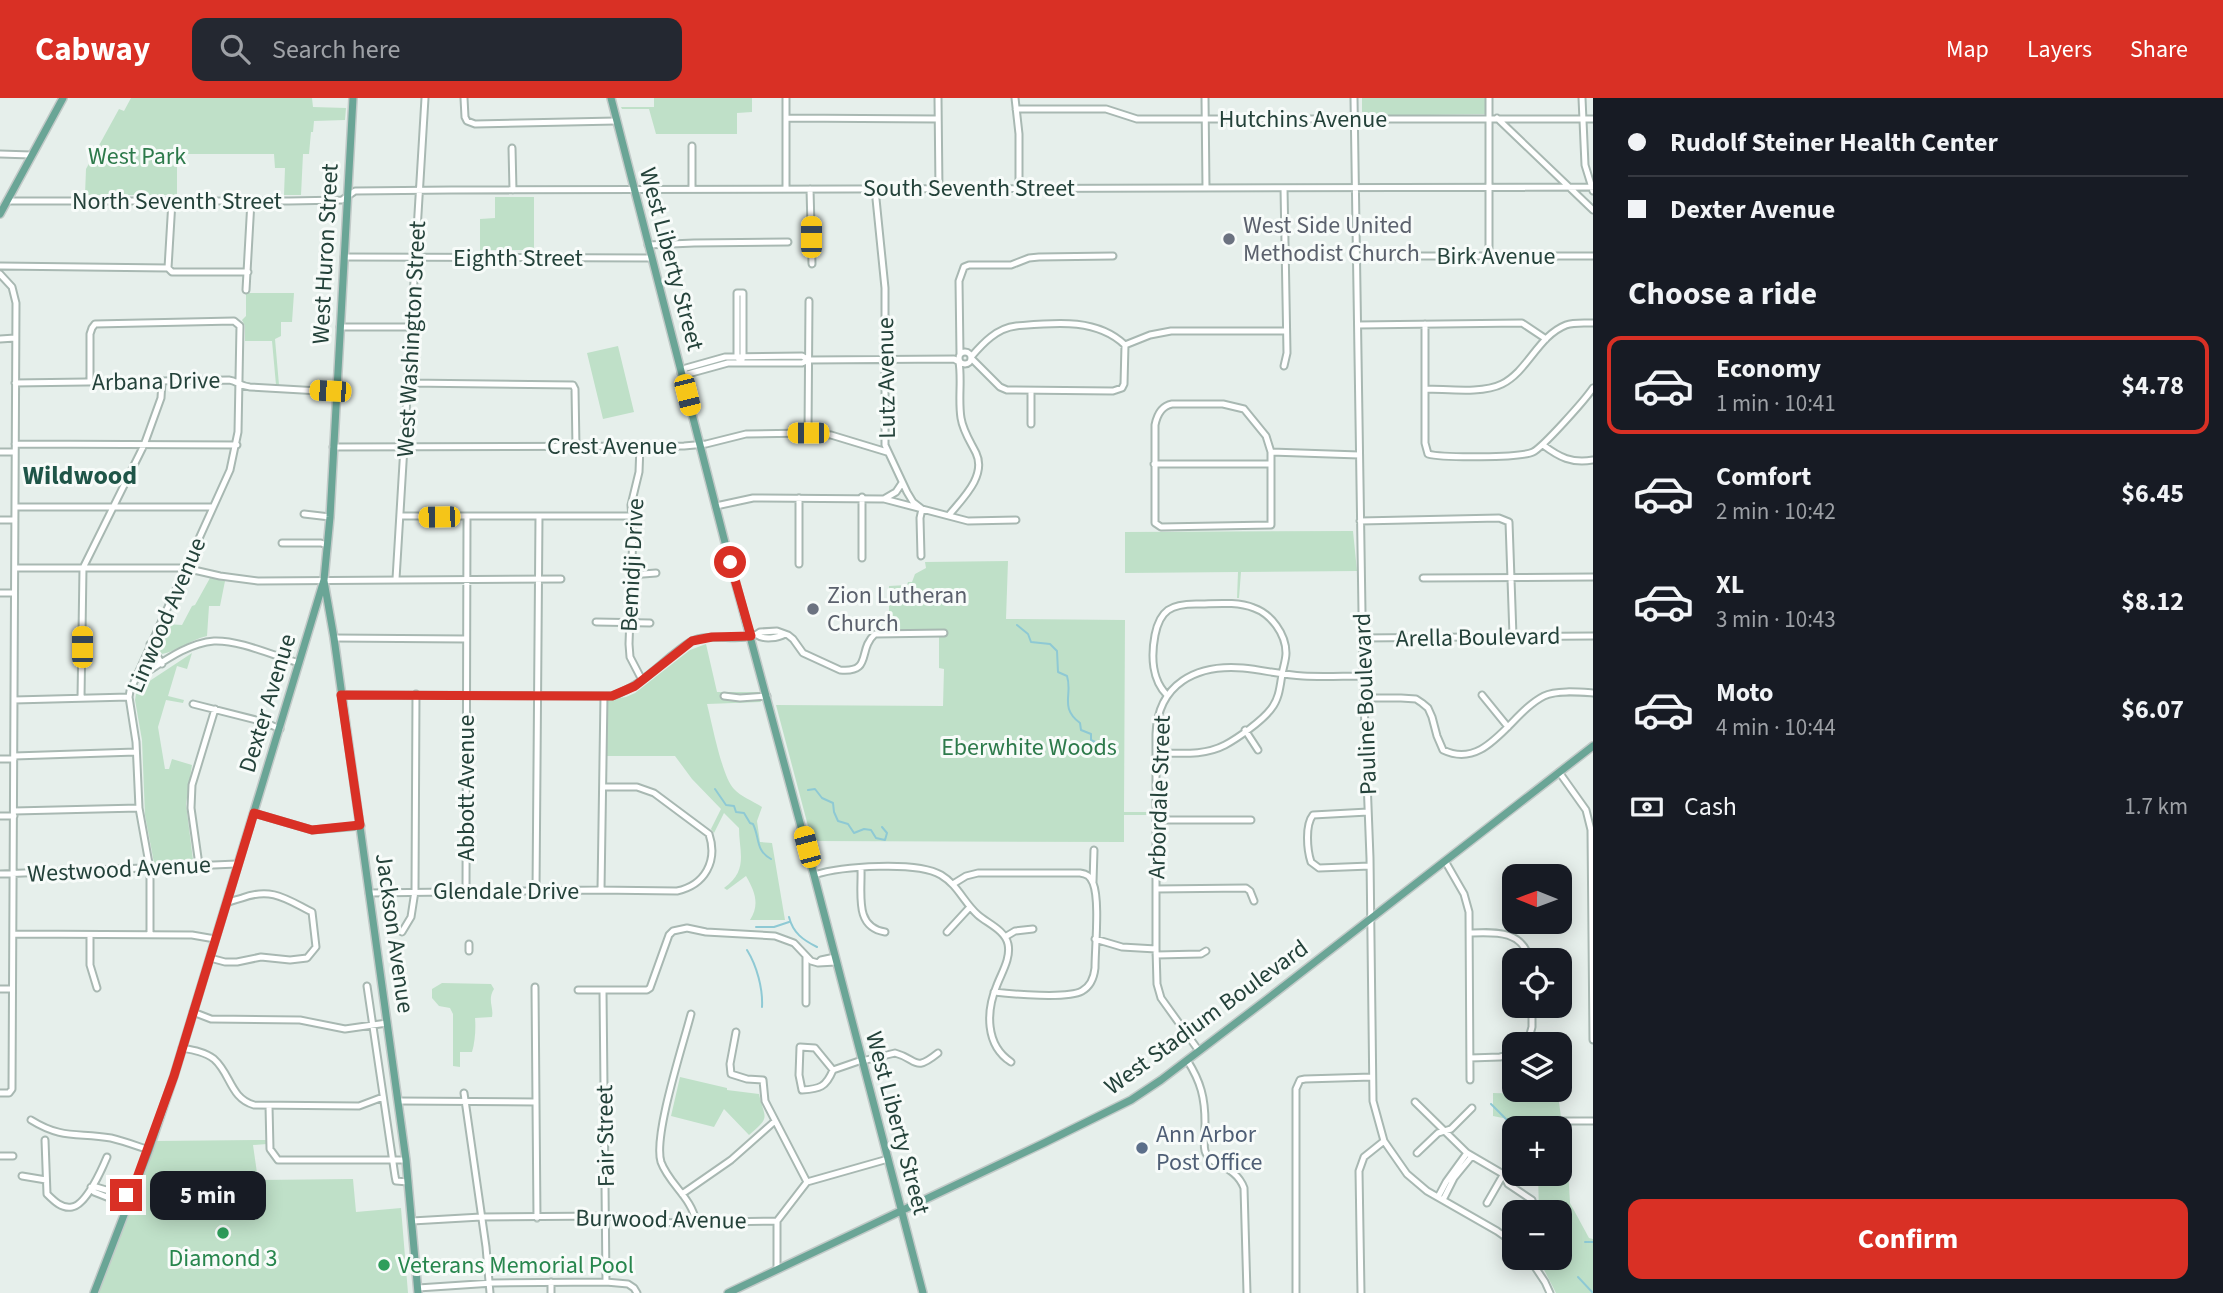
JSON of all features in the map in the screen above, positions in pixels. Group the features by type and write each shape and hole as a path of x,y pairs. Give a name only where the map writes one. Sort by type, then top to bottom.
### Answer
{"main road":[{"path":"0,214 63,98"},
{"name":"West Huron Street","path":"324,580 330,516 353,98"},
{"name":"West Liberty Street","path":"611,98 716,506 754,635 767,696 923,1293"},
{"name":"Dexter Avenue","path":"93,1293 149,1150 174,1076 324,580"},
{"name":"Jackson Avenue","path":"324,580 406,1160 418,1291"},
{"path":"314,611 323,610 330,614"},
{"name":"West Stadium Boulevard","path":"728,1293 1131,1100 1199,1051 1591,749"}],"street":[{"name":"West Washington Street","path":"396,579 425,98"},
{"path":"464,98 465,117 470,123 616,121"},
{"path":"786,98 786,188"},
{"path":"938,98 939,189"},
{"path":"1015,98 1019,188"},
{"path":"1205,98 1206,188"},
{"name":"Pauline Boulevard","path":"1354,98 1373,1101 1384,1141 1407,1174 1440,1199 1502,1235"},
{"path":"1489,98 1489,255"},
{"path":"1582,98 1585,165 1593,188"},
{"name":"Hutchins Avenue","path":"1016,109 1106,109 1137,120 1593,119"},
{"path":"786,118 938,119"},
{"path":"1497,118 1593,210"},
{"path":"692,146 692,189"},
{"path":"512,148 513,190"},
{"path":"0,154 31,155"},
{"path":"810,188 812,264"},
{"path":"1284,188 1287,353 1284,366"},
{"name":"South Seventh Street","path":"347,196 355,191 419,190 1593,188"},
{"name":"Lutz Avenue","path":"875,189 884,288 887,452 913,502 922,509"},
{"name":"North Seventh Street","path":"6,201 342,200 347,196"},
{"path":"168,268 172,201"},
{"path":"246,290 251,201"},
{"path":"648,245 788,242"},
{"path":"949,516 975,481 979,466 960,416 964,358 960,274 964,267 1010,265 1039,257 1113,256"},
{"name":"Birk Avenue","path":"1356,256 1593,256"},
{"name":"Eighth Street","path":"344,257 651,258"},
{"path":"0,266 137,267 168,268 172,272 248,272"},
{"path":"8,281 16,266"},
{"path":"0,274 8,281 16,303 12,1089 9,1093 0,1093"},
{"path":"737,293 743,293 741,359 737,293"},
{"path":"808,433 809,301"},
{"name":"Linwood Avenue","path":"90,382 90,334 95,324 233,321 239,324 241,331 237,445 230,470 150,644 129,697 139,808 150,869 150,934"},
{"path":"1358,325 1522,323 1546,340"},
{"path":"1426,389 1486,390 1499,386 1518,372 1546,340 1566,325 1593,323"},
{"path":"681,373 688,374 741,359 800,363 809,360 964,358 1006,327 1080,324 1094,326 1125,345 1124,384 1122,388 1113,391 1007,390 964,358"},
{"path":"1425,324 1425,443 1428,454 1532,453 1543,445 1593,388"},
{"path":"340,327 411,327"},
{"path":"1125,345 1150,335 1171,331 1286,331"},
{"path":"0,339 15,338"},
{"name":"Arbana Drive","path":"15,383 229,380 240,386 337,392"},
{"path":"81,698 83,568 144,445 161,398 162,381"},
{"path":"408,383 573,385 576,447"},
{"path":"1031,392 1031,424"},
{"path":"1231,404 1244,409 1260,426 1270,444 1271,452 1271,525 1161,527 1155,523 1155,425 1157,416 1167,405 1231,404"},
{"name":"Crest Avenue","path":"333,447 639,446 700,444 746,434 808,433 831,435 887,452"},
{"path":"15,444 237,445"},
{"path":"1543,445 1557,456 1570,461 1593,460"},
{"name":"Bemidji Drive","path":"639,446 639,472 631,505 633,533 629,623 630,657 642,680"},
{"path":"0,452 15,452"},
{"path":"1271,452 1359,455"},
{"path":"1154,464 1271,464"},
{"path":"884,499 896,492 902,483"},
{"path":"716,506 753,498 862,497 884,499 968,521 1016,520"},
{"path":"862,497 862,558"},
{"path":"799,498 799,564"},
{"path":"15,507 212,506"},
{"path":"920,556 922,509"},
{"path":"303,514 330,516"},
{"path":"400,516 631,516"},
{"name":"Abbott Avenue","path":"466,892 467,516"},
{"path":"536,891 539,516"},
{"path":"0,520 15,520"},
{"path":"1360,521 1506,520 1510,525 1513,636"},
{"path":"282,543 327,545"},
{"path":"15,568 185,568 258,581 561,579"},
{"path":"630,575 656,573"},
{"path":"1423,578 1593,577"},
{"path":"0,593 14,593"},
{"path":"1157,752 1201,753 1212,750 1234,739 1273,708 1279,694 1285,648 1275,624 1267,615 1247,605 1175,605 1161,616 1154,639 1156,680 1158,687 1167,695"},
{"path":"596,622 650,623"},
{"path":"341,695 604,696 625,692 692,641 712,637 779,637 785,634 793,639 803,653 846,671 856,670 861,666 870,639 875,634 944,633"},
{"name":"Arella Boulevard","path":"1363,638 1593,636"},
{"path":"334,638 466,639"},
{"path":"134,680 178,654 213,641 236,643 299,663"},
{"path":"150,644 162,664"},
{"name":"Arbordale Street","path":"1199,1051 1166,1006 1157,984 1158,713 1167,695 1190,676 1204,671 1242,668 1304,676 1363,676"},
{"path":"1364,698 1416,699 1423,703 1433,717 1443,750 1453,754 1481,750 1545,695 1593,693"},
{"path":"402,932 411,917 415,891 416,694"},
{"path":"1482,695 1508,726"},
{"path":"601,890 604,696"},
{"path":"724,696 767,696"},
{"path":"14,700 129,697"},
{"path":"193,704 264,722 279,729"},
{"path":"199,865 191,808 192,785 215,709"},
{"path":"1245,730 1258,750"},
{"path":"0,759 136,752"},
{"path":"1559,772 1591,818 1593,1040"},
{"name":"Glendale Drive","path":"369,893 677,891 687,889 706,874 711,863 712,850 709,834 654,793 637,787 603,787"},
{"path":"0,816 14,813 139,808"},
{"path":"1368,812 1314,816 1308,824 1309,855 1311,862 1319,868 1370,866"},
{"path":"254,813 312,830 360,825"},
{"path":"1157,820 1251,820"},
{"path":"994,992 1068,995 1085,990 1094,979 1094,850"},
{"path":"1445,861 1464,894 1469,912 1470,1080"},
{"name":"Westwood Avenue","path":"0,874 237,864"},
{"path":"814,875 839,870 909,867 925,869 953,884 970,907 1006,937 1009,953 994,992 990,1029 998,1051 1011,1062"},
{"path":"860,869 861,901 866,923 876,931 886,932"},
{"path":"953,884 978,873 1027,872 1080,873 1087,875 1093,885"},
{"path":"1156,889 1246,888 1254,901"},
{"path":"210,958 225,962 261,957 290,960 307,958 316,947 313,915 282,895 264,892 233,899 226,904"},
{"path":"947,932 970,907"},
{"path":"578,990 650,988 665,943 669,935 678,929 775,936 794,943 806,956 818,963 821,960 836,959"},
{"path":"1006,937 1015,931 1033,929"},
{"path":"1470,933 1509,935 1524,948"},
{"path":"13,934 192,935 215,939"},
{"path":"90,935 90,965 97,988"},
{"path":"1095,939 1122,947 1156,952 1201,954 1206,951"},
{"path":"468,944 469,951"},
{"path":"806,956 806,1003"},
{"path":"367,986 396,1181 408,1182"},
{"path":"534,987 537,1218"},
{"path":"0,989 12,989"},
{"name":"Fair Street","path":"603,991 606,1282"},
{"path":"192,1012 211,1019 292,1020 345,1029 387,1023"},
{"path":"691,1014 660,1137 661,1161 694,1212 696,1222"},
{"path":"736,1032 730,1064 731,1074 763,1080 765,1101 807,1182 888,1159"},
{"path":"833,1070 816,1048 800,1047 799,1075 802,1090 824,1086 833,1070 862,1060 895,1053 915,1064 921,1064 938,1053"},
{"path":"181,1048 197,1051 215,1060 244,1102 269,1106 359,1106 383,1097"},
{"path":"1470,1058 1502,1057"},
{"path":"1187,1060 1199,1080 1203,1095 1205,1149 1209,1157 1233,1171 1244,1188 1247,1293"},
{"path":"1296,1293 1297,1084 1305,1079 1372,1077"},
{"path":"398,1101 465,1097 536,1102"},
{"path":"465,1097 490,1293"},
{"path":"1415,1102 1469,1155 1502,1173"},
{"path":"269,1106 270,1149 278,1160 406,1160"},
{"path":"1417,1153 1438,1133 1451,1129 1472,1108"},
{"path":"31,1120 57,1133 113,1138 149,1150"},
{"path":"682,1194 731,1160 775,1121"},
{"path":"1572,1121 1593,1121"},
{"path":"45,1140 47,1194 59,1205 71,1207 81,1203 107,1157"},
{"path":"1361,1293 1359,1171 1364,1157 1384,1141"},
{"path":"1440,1199 1469,1155"},
{"path":"0,1156 13,1156"},
{"path":"22,1176 46,1180"},
{"path":"1487,1203 1502,1176"},
{"name":"Burwood Avenue","path":"412,1221 481,1217 605,1216 651,1223 777,1221 807,1182"},
{"path":"1511,1186 1532,1200"},
{"path":"91,1187 129,1201"},
{"path":"777,1221 777,1269"},
{"path":"1537,1270 1550,1293"},
{"path":"551,1282 551,1293"},
{"path":"418,1291 489,1284 606,1282 628,1284 637,1293"}],"green space":[{"name":"West Park","path":"131,98 312,98 313,107 346,108 345,120 314,121 309,154 303,154 301,195 284,195 285,168 275,168 274,154 177,154 177,195 85,195 86,169 119,109 124,111"},
{"path":"654,98 752,98 752,112 737,113 737,134 656,134 649,109 621,107 654,107"},
{"path":"1362,98 1487,98 1486,114 1366,116 1362,112"},
{"path":"495,197 534,197 534,250 480,250 480,219 495,218"},
{"path":"246,293 294,293 292,322 281,322 281,336 275,339 279,385 276,385 272,341 245,341 245,326 242,320 246,316"},
{"path":"618,346 634,412 603,419 587,353"},
{"path":"1353,531 1357,571 1241,572 1239,598 1238,572 1125,573 1125,532"},
{"name":"Eberwhite Woods","path":"1008,561 1006,619 1125,620 1124,812 1150,812 1151,815 1124,815 1124,842 812,841 776,705 943,706 944,669 939,668 939,630 884,630 884,622 888,622 885,618 889,617 889,586 912,582 915,574 926,568 925,562"},
{"path":"210,578 225,581 220,606 209,606 207,636 162,654 158,649 166,624 182,625"},
{"path":"706,644 717,692 758,692 761,702 707,704 730,783 740,794 762,807 757,821 760,842 772,843 785,920 750,920 755,909 755,898 746,876 727,890 724,888 732,881 740,867 739,828 724,813 714,833 711,829 721,809 692,779 675,756 607,756 607,700 635,693 690,650"},
{"path":"192,653 187,669 177,666 168,696 184,700 183,703 166,700 158,727 165,769 169,769 172,759 192,765 186,804 193,860 154,863 145,815 142,740 136,694 142,686"},
{"path":"442,983 491,984 494,989 491,997 492,1017 475,1018 472,1052 460,1052 460,1067 453,1066 453,1014 450,1008 439,1006 432,998 432,989"},
{"path":"680,1077 727,1090 759,1094 764,1113 763,1121 749,1135 724,1109 714,1127 671,1116"},
{"path":"1493,1093 1502,1093 1502,1102 1559,1102 1561,1116 1502,1118 1493,1116"},
{"path":"267,1140 267,1144 253,1145 258,1180 353,1179 356,1212 401,1208 408,1293 97,1293 156,1141"},
{"path":"1538,1186 1569,1186 1570,1200 1539,1200"},
{"path":"1572,1207 1589,1238 1593,1239 1593,1293 1556,1293 1544,1270 1572,1270"}],"waterway":[{"path":"1017,625 1028,634 1031,642 1050,644 1057,651 1058,672 1067,676 1070,712 1080,723 1081,730 1091,734 1091,740 1099,744 1104,752"},
{"path":"715,789 726,805 734,806 736,812 744,813 753,824 762,852 771,859"},
{"path":"808,790 815,789 822,798 833,803 838,821 848,824 854,833 864,829 871,830 876,838 885,840 887,833 882,827"},
{"path":"789,917 799,935 817,947"},
{"path":"756,927 774,927 789,922"},
{"path":"747,950 759,978 762,1007"},
{"path":"1491,1104 1503,1116"},
{"path":"1585,1242 1593,1242"},
{"path":"1578,1277 1593,1293"}],"place":[{"name":"West Side United Methodist Church","path":"1229,239"},
{"name":"Zion Lutheran Church","path":"813,609"},
{"name":"Ann Arbor Post Office","path":"1142,1148"},
{"name":"Diamond 3","path":"223,1233"},
{"name":"Veterans Memorial Pool","path":"384,1265"}],"district":[{"name":"Wildwood","path":"80,475"}],"route":[{"path":"126,1195 130,1197 164,1106 254,813 312,830 360,825 341,695 612,696 625,692 692,641 712,637 751,636 730,562"}]}
